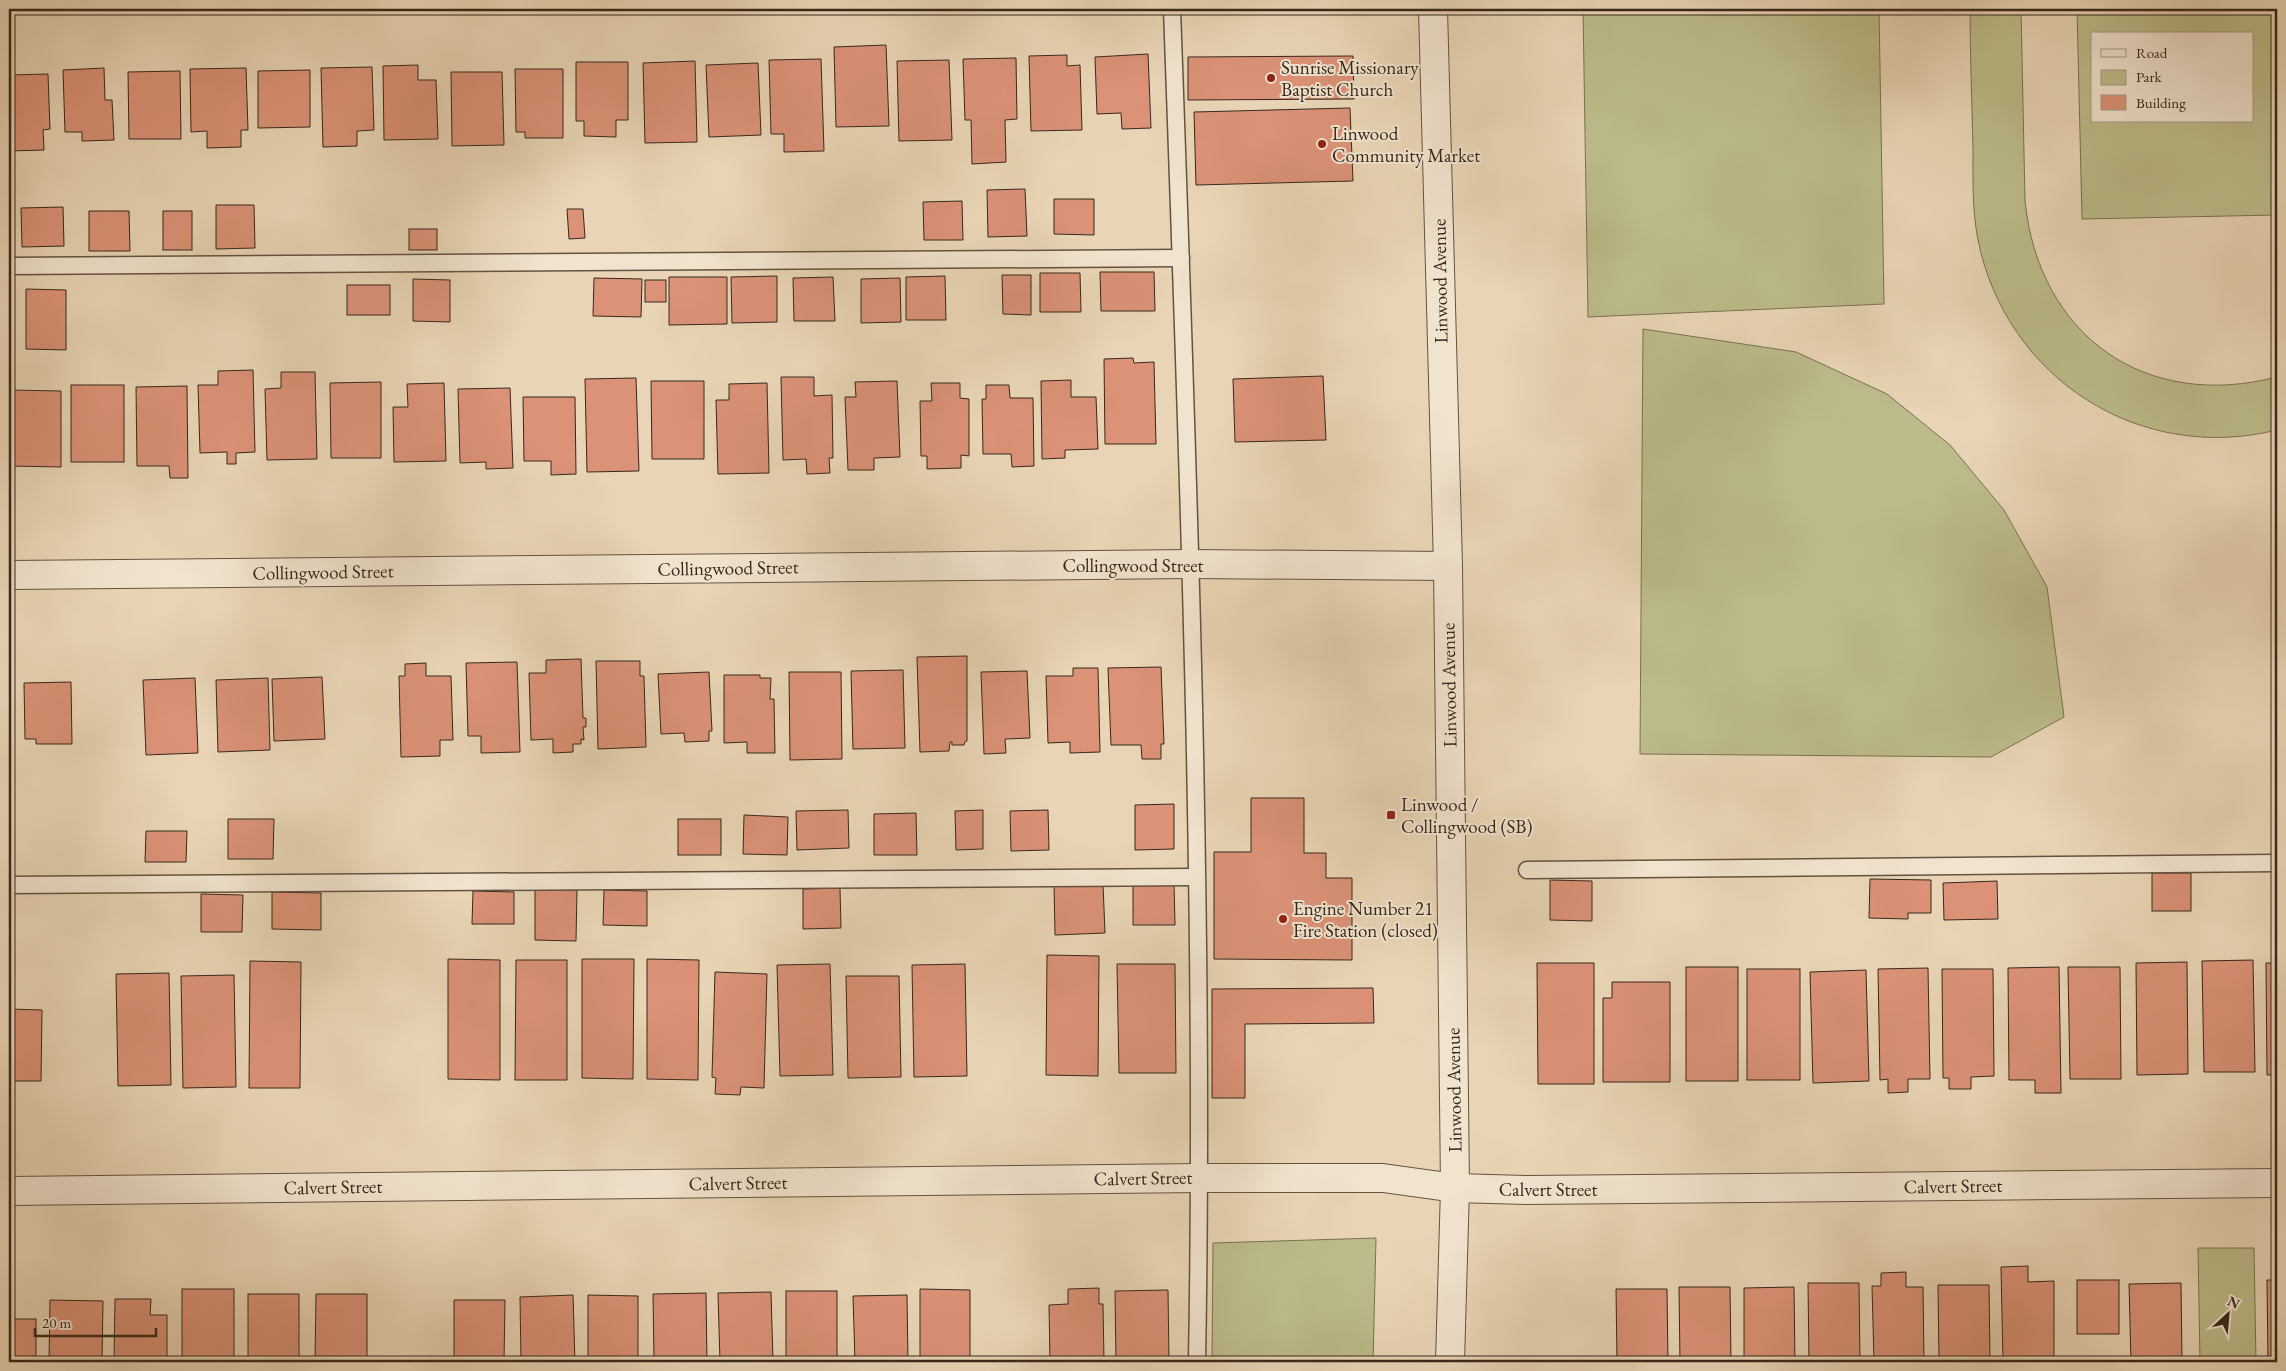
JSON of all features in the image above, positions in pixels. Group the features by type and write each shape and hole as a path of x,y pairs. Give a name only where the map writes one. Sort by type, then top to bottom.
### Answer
{"street":[{"name":"Linwood Avenue","path":"1433,9 1448,566 1455,1188 1450,1362"},
{"name":"Collingwood Street","path":"9,575 1191,564 1448,566"},
{"name":"Calvert Street","path":"9,1191 1200,1178 1383,1178 1455,1188 1536,1190 2277,1183"}],"lane":[{"path":"1172,9 1191,564 1200,1178 1197,1362"},
{"path":"9,266 1181,258"},
{"path":"1527,870 2277,863"},
{"path":"9,885 1196,877"}],"green space":[{"path":"1583,9 1879,9 1884,304 1588,317"},
{"path":"1970,9 2021,9 2025,201 2034,249 2052,290 2076,325 2107,352 2143,372 2184,383 2229,385 2277,377 2277,430 2226,437 2176,434 2129,421 2086,399 2049,370 2017,333 1993,289 1976,229 1973,194"},
{"path":"2077,9 2277,9 2277,215 2082,219"},
{"path":"1643,329 1796,352 1887,394 1950,445 2004,510 2047,587 2064,717 1991,757 1640,754"},
{"path":"1376,1238 1373,1362 1212,1362 1213,1243"},
{"path":"2198,1248 2254,1248 2256,1362 2200,1362"}],"building":[{"path":"886,45 889,126 836,127 834,47"},
{"path":"1148,54 1151,128 1122,129 1121,113 1097,114 1095,57"},
{"path":"1067,55 1067,66 1080,65 1082,130 1031,131 1029,56"},
{"name":"Sunrise Missionary Baptist Church","path":"1353,56 1354,99 1188,100 1188,57"},
{"path":"1016,58 1017,119 1005,120 1006,162 972,164 971,120 965,120 963,59"},
{"path":"821,59 824,151 784,152 784,134 771,134 769,60"},
{"path":"949,60 952,140 899,141 897,61"},
{"path":"695,61 697,142 645,143 643,63"},
{"path":"576,62 628,62 628,120 616,120 616,137 584,136 584,121 576,121"},
{"path":"758,63 761,135 709,137 706,65"},
{"path":"418,65 418,80 436,80 438,139 384,140 383,66"},
{"path":"372,67 374,130 357,131 357,146 323,147 321,68"},
{"path":"104,68 105,100 112,100 114,140 82,141 82,132 65,132 63,70"},
{"path":"246,68 248,130 241,130 241,147 207,148 207,131 191,132 190,69"},
{"path":"515,69 563,69 563,138 525,138 525,132 516,132"},
{"path":"310,70 310,127 258,128 258,71"},
{"path":"180,71 181,139 129,139 128,72"},
{"path":"451,72 502,72 504,145 452,146"},
{"path":"48,74 50,129 43,130 44,150 9,151 9,75"},
{"path":"1350,108 1353,181 1196,185 1194,112"},
{"path":"1025,189 1027,236 988,237 987,190"},
{"path":"1054,199 1094,199 1094,235 1054,234"},
{"path":"962,201 963,240 924,240 923,202"},
{"path":"216,205 254,205 255,248 216,249"},
{"path":"63,207 64,246 22,247 21,208"},
{"path":"567,209 583,209 585,238 569,239"},
{"path":"89,211 129,211 130,251 89,251"},
{"path":"163,211 192,211 192,250 163,250"},
{"path":"409,229 437,229 437,250 409,250"},
{"path":"1100,272 1154,272 1155,311 1101,311"},
{"path":"1040,273 1080,273 1081,312 1040,312"},
{"path":"1002,275 1031,275 1031,315 1003,314"},
{"path":"777,276 777,322 732,323 731,277"},
{"path":"945,276 946,320 906,320 906,277"},
{"path":"669,277 727,277 727,324 669,325"},
{"path":"833,277 835,321 794,321 793,278"},
{"path":"594,278 642,279 641,317 593,316"},
{"path":"900,278 901,322 861,323 861,279"},
{"path":"413,279 450,280 450,322 413,321"},
{"path":"645,280 666,280 666,302 645,302"},
{"path":"347,285 390,285 390,315 347,315"},
{"path":"26,289 66,290 66,350 26,349"},
{"path":"1133,358 1134,363 1154,362 1156,444 1105,444 1104,359"},
{"path":"253,370 255,452 236,453 236,464 227,464 227,452 200,453 198,385 218,385 218,371"},
{"path":"281,372 315,372 317,459 267,460 265,389 281,388"},
{"path":"1323,376 1326,440 1235,442 1233,379"},
{"path":"781,377 814,377 814,396 832,395 833,458 829,458 830,473 807,474 806,459 783,460"},
{"path":"636,378 639,471 587,472 585,379"},
{"path":"1071,380 1071,397 1096,397 1098,449 1065,450 1065,458 1042,459 1041,381"},
{"path":"651,381 704,381 704,459 652,459"},
{"path":"897,381 900,457 874,458 874,470 848,470 845,397 856,397 855,382"},
{"path":"381,382 381,458 331,458 330,383"},
{"path":"444,383 446,461 394,462 393,407 408,407 407,384"},
{"path":"767,383 769,473 718,474 716,400 729,400 729,384"},
{"path":"931,383 960,383 960,398 969,399 969,456 961,455 961,468 927,469 927,456 921,456 920,401 932,401"},
{"path":"71,385 124,385 124,462 71,462"},
{"path":"986,385 1009,385 1010,398 1033,398 1034,466 1012,467 1011,454 983,454 982,399 986,399"},
{"path":"187,386 188,478 170,478 169,466 137,466 136,387"},
{"path":"510,388 513,468 486,469 486,462 460,463 458,389"},
{"path":"9,390 61,391 61,467 9,466"},
{"path":"523,397 575,397 576,474 551,475 551,461 524,461"},
{"path":"967,656 967,741 964,745 952,745 952,742 950,742 949,751 920,752 917,657"},
{"path":"581,659 583,718 586,718 586,727 583,727 584,740 581,739 581,744 573,744 573,752 553,753 553,739 531,740 529,673 546,673 546,660"},
{"path":"596,661 640,661 640,676 644,676 646,747 598,749"},
{"path":"517,662 520,752 481,753 481,736 468,736 466,663"},
{"path":"426,663 426,676 451,676 453,740 440,740 440,756 401,757 399,676 405,676 405,664"},
{"path":"1161,667 1164,744 1161,744 1161,759 1142,759 1141,745 1111,745 1108,668"},
{"path":"1073,668 1098,668 1100,752 1070,753 1070,742 1048,743 1046,676 1073,676"},
{"path":"903,670 905,748 853,749 851,671"},
{"path":"1027,671 1030,738 1005,739 1006,753 984,754 981,672"},
{"path":"709,672 712,731 709,731 709,741 685,742 684,733 661,734 658,674"},
{"path":"789,672 841,672 842,759 790,760"},
{"path":"724,675 760,675 760,678 771,678 770,699 774,699 775,753 747,753 747,742 724,743"},
{"path":"322,677 325,739 274,741 272,679"},
{"path":"195,678 198,753 146,755 143,680"},
{"path":"268,678 270,750 218,752 216,680"},
{"path":"71,682 72,744 36,744 36,739 25,739 24,683"},
{"name":"Engine Number 21 Fire Station (closed)","path":"1251,798 1304,798 1304,853 1326,853 1326,878 1352,878 1352,960 1214,959 1214,852 1251,852"},
{"path":"1174,804 1174,849 1135,850 1135,805"},
{"path":"848,810 849,848 797,850 796,811"},
{"path":"983,810 983,849 956,850 955,811"},
{"path":"1048,810 1049,850 1011,851 1010,811"},
{"path":"916,813 917,855 874,855 874,814"},
{"path":"744,815 788,817 787,855 743,854"},
{"path":"228,819 274,819 273,859 228,859"},
{"path":"678,819 721,819 721,855 678,855"},
{"path":"146,831 187,831 186,862 145,862"},
{"path":"2152,873 2191,873 2191,911 2152,911"},
{"path":"1870,879 1931,880 1931,913 1908,913 1908,919 1869,918"},
{"path":"1550,880 1592,881 1592,921 1550,920"},
{"path":"1997,881 1998,919 1944,920 1943,883"},
{"path":"1133,883 1174,883 1175,925 1133,925"},
{"path":"1103,884 1105,933 1055,935 1054,885"},
{"path":"840,888 841,928 803,929 803,889"},
{"path":"535,890 577,890 576,941 535,940"},
{"path":"604,890 647,891 647,926 603,925"},
{"path":"473,891 514,892 514,924 472,924"},
{"path":"272,892 321,893 321,930 272,929"},
{"path":"201,894 243,895 242,932 201,932"},
{"path":"1047,955 1099,956 1098,1076 1046,1075"},
{"path":"448,959 500,960 500,1080 448,1079"},
{"path":"582,959 634,959 633,1079 582,1078"},
{"path":"647,959 699,960 698,1080 647,1079"},
{"path":"516,960 567,960 567,1080 515,1080"},
{"path":"2253,960 2255,1072 2204,1072 2202,961"},
{"path":"250,961 301,962 300,1088 249,1088"},
{"path":"2187,962 2188,1074 2137,1075 2136,963"},
{"path":"1537,963 1594,963 1594,1084 1538,1084"},
{"path":"2266,963 2277,963 2277,1075 2267,1075"},
{"path":"830,964 833,1075 780,1076 777,965"},
{"path":"965,964 967,1076 914,1077 912,965"},
{"path":"1117,964 1175,964 1176,1073 1119,1073"},
{"path":"1686,967 1738,967 1738,1081 1686,1081"},
{"path":"2059,967 2061,1093 2035,1093 2035,1080 2009,1080 2008,968"},
{"path":"2068,967 2120,967 2121,1079 2070,1079"},
{"path":"1928,968 1930,1079 1908,1079 1908,1092 1888,1093 1888,1079 1880,1080 1878,969"},
{"path":"1747,969 1800,969 1800,1080 1747,1080"},
{"path":"1942,969 1993,969 1994,1076 1971,1077 1971,1089 1949,1089 1949,1078 1943,1078"},
{"path":"1866,970 1869,1081 1813,1083 1810,972"},
{"path":"715,972 767,974 764,1088 741,1087 740,1095 715,1094 716,1078 712,1077"},
{"path":"169,973 171,1085 118,1086 116,974"},
{"path":"234,975 236,1087 183,1088 181,976"},
{"path":"846,976 899,976 901,1077 848,1078"},
{"path":"1612,982 1670,982 1670,1082 1603,1082 1603,998 1612,998"},
{"path":"1373,988 1374,1023 1245,1024 1245,1098 1212,1098 1212,989"},
{"path":"9,1009 42,1010 41,1081 9,1081"},
{"path":"2028,1266 2028,1282 2054,1281 2054,1362 2003,1362 2001,1267"},
{"path":"1906,1272 1906,1287 1923,1287 1924,1362 1874,1362 1872,1286 1881,1286 1881,1273"},
{"path":"2077,1280 2119,1280 2119,1334 2077,1334"},
{"path":"2267,1280 2277,1280 2277,1362 2268,1362"},
{"path":"1808,1283 1859,1283 1860,1362 1809,1362"},
{"path":"2181,1283 2182,1362 2131,1362 2129,1284"},
{"path":"1938,1285 1989,1285 1990,1362 1939,1362"},
{"path":"1679,1287 1730,1287 1731,1362 1680,1362"},
{"path":"1794,1287 1795,1362 1744,1362 1744,1288"},
{"path":"1099,1288 1099,1304 1103,1304 1104,1362 1050,1362 1049,1305 1068,1304 1068,1289"},
{"path":"182,1289 234,1289 234,1362 182,1362"},
{"path":"920,1289 970,1290 970,1362 920,1362"},
{"path":"1616,1289 1667,1289 1668,1362 1617,1362"},
{"path":"1168,1290 1169,1362 1116,1362 1115,1291"},
{"path":"786,1291 837,1291 837,1362 786,1362"},
{"path":"771,1292 773,1362 720,1362 718,1293"},
{"path":"706,1293 707,1362 654,1362 653,1294"},
{"path":"248,1294 299,1294 299,1362 248,1362"},
{"path":"316,1294 367,1294 367,1362 315,1362"},
{"path":"573,1295 575,1362 521,1362 520,1297"},
{"path":"588,1295 638,1296 638,1362 588,1362"},
{"path":"907,1295 908,1362 855,1362 853,1296"},
{"path":"115,1299 151,1299 150,1315 167,1315 167,1362 114,1362"},
{"path":"50,1300 103,1301 102,1362 49,1362"},
{"path":"454,1300 505,1300 504,1362 454,1362"},
{"path":"9,1319 36,1319 36,1362 9,1362"}],"place":[{"name":"Sunrise Missionary Baptist Church","path":"1271,78"},
{"name":"Linwood Community Market","path":"1322,144"},
{"name":"Linwood / Collingwood (SB)","path":"1391,815"},
{"name":"Engine Number 21 Fire Station (closed)","path":"1283,919"}]}
